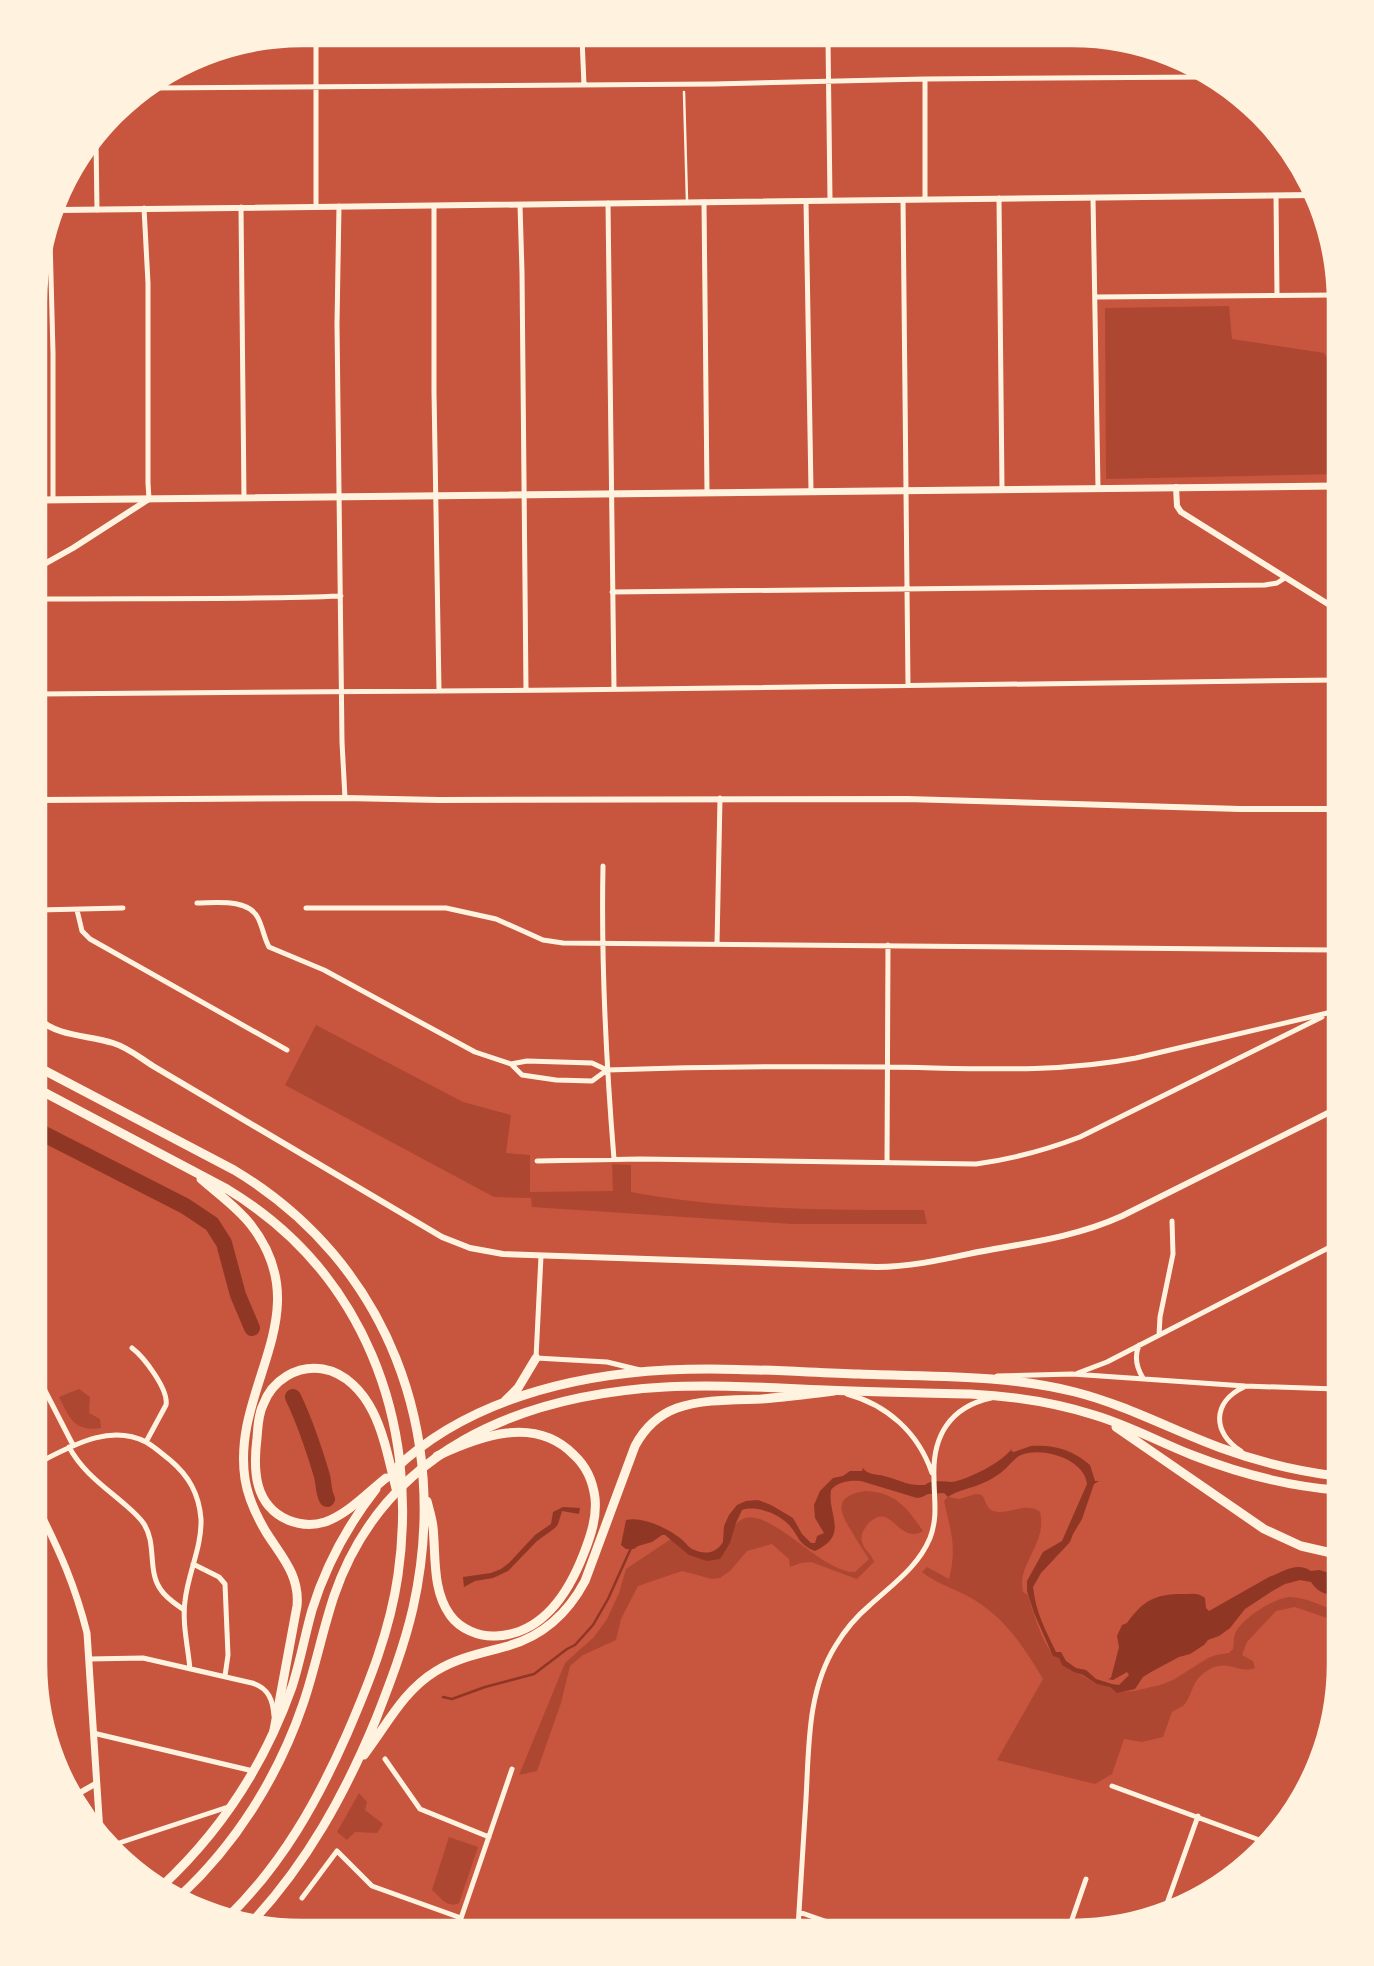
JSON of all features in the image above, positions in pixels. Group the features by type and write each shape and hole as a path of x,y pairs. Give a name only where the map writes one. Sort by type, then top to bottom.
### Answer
{"highway":[{"path":"46,1071 234,1170 269,1192 306,1224 350,1273 380,1322 405,1383 417,1432 423,1488 422,1544 413,1608 390,1685 354,1769 328,1819 303,1860 258,1916"},
{"path":"46,1093 234,1193 267,1216 302,1248 333,1284 358,1324 381,1375 392,1413 402,1509 400,1558 392,1608 374,1668 356,1714 322,1787 294,1836 261,1881 234,1910"},
{"path":"190,1169 240,1212 252,1226 268,1255 277,1286 278,1310 276,1325 271,1347 251,1405 244,1460 245,1478 252,1506 266,1532 292,1572 298,1593 274,1730"},
{"path":"500,1404 518,1388 536,1358"},
{"path":"402,1509 387,1456 379,1426 366,1400 349,1381 334,1372 315,1368 297,1371 276,1385 266,1396 262,1405 255,1451 256,1477 264,1500 275,1512 282,1517 303,1524 324,1522 342,1513 386,1478 409,1457 434,1438 472,1416 500,1404 561,1386 607,1376 645,1372 715,1370 949,1377 1020,1382 1081,1394 1126,1408 1205,1442 1257,1460 1328,1475"},
{"path":"187,1892 238,1830 260,1797 280,1761 304,1702 340,1579 362,1536 398,1490 437,1456 478,1432 523,1414 568,1401 615,1392 663,1387 696,1386 1001,1396 1048,1403 1094,1415 1132,1428 1199,1457 1246,1473 1293,1484 1328,1489"},
{"path":"354,1769 382,1732 399,1704 426,1678 467,1656 509,1646 529,1638 547,1628 562,1615 585,1581 635,1446 657,1419 677,1408 693,1404 834,1391"},
{"path":"1094,1415 1143,1444 1264,1529 1301,1546 1328,1552"},
{"path":"423,1488 433,1524 436,1571 440,1591 447,1611 457,1623 484,1635 505,1635 532,1624 548,1613 560,1600 575,1576 594,1521 596,1504 593,1488 590,1477 578,1459 567,1448 553,1439 543,1435 521,1432 484,1436 437,1456"},
{"path":"167,1881 204,1843 233,1805 253,1771 274,1730 292,1684 312,1610 330,1562 350,1524 386,1478"}],"main road":[{"path":"46,500 810,490 1328,486"},
{"path":"46,1524 74,1585 86,1634 99,1819"}],"street":[{"path":"316,46 316,206"},
{"path":"582,46 584,85"},
{"path":"828,46 830,200"},
{"path":"162,88 316,88 1193,77"},
{"path":"924,199 926,79"},
{"path":"96,151 97,210"},
{"path":"64,210 1304,195"},
{"path":"1276,196 1277,295"},
{"path":"999,198 1002,488"},
{"path":"1094,198 1098,488"},
{"path":"903,200 908,685"},
{"path":"806,201 810,490"},
{"path":"704,202 707,492"},
{"path":"608,203 614,688"},
{"path":"520,205 526,690"},
{"path":"338,206 339,497 345,798"},
{"path":"434,206 439,690"},
{"path":"241,207 244,498"},
{"path":"46,563 149,499 146,348 148,283 144,208"},
{"path":"50,256 53,353 53,500"},
{"path":"1096,297 1327,294"},
{"path":"1176,487 1176,504 1179,511 1328,604"},
{"path":"612,592 1265,585 1277,583 1285,578"},
{"path":"46,599 116,597 194,599 341,596"},
{"path":"46,694 1328,680"},
{"path":"46,800 345,798 430,800 907,799 1240,810 1328,810"},
{"path":"718,944 720,798"},
{"path":"604,866 602,943 607,1070 614,1159"},
{"path":"197,903 227,903 251,909 257,916 269,947 324,970 476,1052 511,1064 522,1075 556,1080 592,1081 607,1070"},
{"path":"46,910 124,908"},
{"path":"306,908 446,908 496,919 543,940 563,943 1328,950"},
{"path":"77,910 82,931 90,939 287,1050"},
{"path":"887,1163 888,945"},
{"path":"511,1064 527,1061 592,1063 607,1070 751,1066 1029,1069 1113,1062 1160,1053 1328,1013"},
{"path":"537,1161 614,1159 976,1164 1009,1159 1048,1150 1111,1123 1328,1015"},
{"path":"46,1024 55,1030 110,1042 131,1050 153,1066 449,1240 483,1251 541,1256 882,1267 941,1259 1064,1236 1105,1224 1328,1113"},
{"path":"1159,1335 1160,1317 1173,1254 1174,1236 1172,1221"},
{"path":"1072,1374 1107,1362 1328,1248"},
{"path":"541,1256 536,1358 615,1364 645,1372"},
{"path":"1139,1345 1136,1362 1143,1378"},
{"path":"132,1348 145,1361 157,1378 167,1400 166,1406 146,1442"},
{"path":"949,1377 1072,1374 1245,1386 1328,1389"},
{"path":"1245,1386 1234,1392 1225,1401 1220,1412 1220,1423 1222,1432 1229,1442 1257,1460"},
{"path":"834,1391 864,1399 880,1406 893,1415 921,1450 934,1479"},
{"path":"46,1394 85,1471 133,1511 143,1522 151,1541 153,1568 157,1585 168,1599 184,1610"},
{"path":"798,1920 810,1729 819,1680 832,1652 852,1624 921,1557 935,1522 934,1479 938,1445 949,1420 957,1412 970,1404 1001,1396"},
{"path":"46,1459 92,1438 111,1436 131,1437 146,1442 182,1471 190,1480 196,1494 201,1529 184,1610 190,1669"},
{"path":"193,1564 219,1577 225,1584 228,1655 224,1676"},
{"path":"89,1659 136,1657 252,1682 265,1690 272,1704 274,1730"},
{"path":"94,1733 253,1771"},
{"path":"385,1759 420,1809 489,1837"},
{"path":"302,1898 337,1851 372,1886 461,1918 512,1769"},
{"path":"81,1792 97,1783"},
{"path":"1112,1786 1258,1839"},
{"path":"119,1843 233,1805"},
{"path":"1168,1901 1198,1816"},
{"path":"1072,1920 1086,1879"},
{"path":"799,1912 822,1920"}],"lane":[{"path":"684,92 687,202"}],"shaded area":[{"path":"1229,306 1232,339 1324,353 1328,358 1328,474 1106,479 1105,308"},
{"path":"316,1025 463,1102 511,1115 506,1153 530,1155 530,1192 613,1191 612,1164 631,1165 631,1192 740,1206 924,1210 927,1224 792,1224 532,1207 531,1198 494,1197 285,1085"},
{"path":"79,1389 90,1397 89,1413 100,1419 101,1428 84,1428 74,1422 66,1411 59,1397"},
{"path":"1031,1446 1048,1446 1063,1449 1077,1455 1090,1465 1095,1481 1099,1481 1094,1484 1082,1519 1070,1542 1041,1573 1033,1587 1039,1613 1056,1652 1061,1652 1066,1661 1076,1668 1086,1670 1096,1679 1119,1685 1129,1675 1127,1672 1113,1680 1108,1679 1111,1678 1119,1647 1117,1636 1122,1625 1127,1623 1138,1609 1157,1597 1173,1594 1197,1594 1205,1598 1206,1608 1209,1611 1269,1577 1295,1567 1328,1573 1328,1594 1316,1588 1311,1582 1300,1580 1285,1584 1245,1609 1230,1628 1219,1636 1208,1640 1190,1654 1179,1657 1143,1677 1135,1689 1117,1693 1110,1687 1097,1684 1062,1665 1059,1658 1053,1656 1034,1613 1027,1591 1027,1581 1043,1552 1062,1541 1087,1484 1084,1475 1071,1461 1040,1452 1021,1455 992,1478 948,1497 944,1493 928,1494 917,1498 861,1481 841,1483 831,1490 835,1524 832,1538 826,1545 815,1551 802,1543 786,1522 774,1514 754,1509 742,1510 730,1543 720,1559 707,1561 689,1555 665,1535 634,1549 626,1549 621,1545 626,1520 632,1519 653,1523 666,1529 696,1551 705,1553 713,1551 723,1542 724,1526 729,1515 737,1505 746,1501 758,1500 793,1518 802,1534 811,1543 815,1543 817,1536 824,1533 815,1518 814,1505 820,1491 833,1478 843,1476 850,1471 862,1471 863,1468 870,1473 916,1485 925,1485 937,1481 952,1482 967,1478 985,1469 1002,1459 1012,1448 1011,1451 1014,1452"},
{"path":"865,1491 885,1494 893,1498 906,1508 923,1531 910,1534 885,1517 874,1519 865,1528 862,1542 874,1562 857,1579 811,1562 790,1567 789,1559 772,1544 747,1551 730,1571 720,1578 712,1579 682,1571 638,1586 621,1619 616,1640 583,1655 570,1666 561,1703 537,1771 519,1775 565,1663 594,1637 607,1619 619,1593 626,1569 671,1539 678,1544 716,1558 736,1524 747,1518 761,1520 776,1527 825,1561 841,1569 855,1572 869,1559 847,1524 842,1511 842,1505 848,1496"},
{"path":"976,1494 982,1495 989,1508 995,1512 1028,1508 1040,1512 1040,1534 1024,1572 1023,1592 1028,1595 1044,1640 1054,1655 1059,1658 1062,1665 1094,1682 1110,1687 1116,1692 1134,1691 1160,1685 1173,1680 1208,1658 1229,1653 1233,1649 1235,1634 1244,1622 1259,1610 1284,1598 1303,1599 1328,1608 1328,1618 1295,1607 1276,1611 1247,1642 1242,1655 1253,1661 1255,1668 1244,1669 1222,1665 1216,1666 1204,1673 1196,1681 1185,1704 1172,1712 1163,1737 1142,1742 1124,1739 1112,1774 1095,1784 997,1760 1043,1679 1021,1645 995,1615 973,1599 922,1572 927,1567 949,1579 953,1549 944,1501 948,1497 959,1499"},
{"path":"563,1507 580,1508 579,1514 562,1511 555,1528 537,1541 508,1571 493,1578 475,1581 464,1587 463,1577 491,1573 509,1563 535,1535 551,1524 553,1512"},
{"path":"359,1793 367,1802 365,1810 383,1824 377,1833 355,1832 347,1840 337,1832"},
{"path":"449,1837 478,1847 459,1903 455,1904 444,1901 432,1890"}],"waterway":[{"path":"46,1135 185,1206 212,1224 224,1243 238,1295 252,1328"},
{"path":"293,1397 312,1446 327,1499"},
{"path":"443,1697 452,1699 485,1687 534,1674 575,1645 593,1625 608,1599 631,1548"}]}
